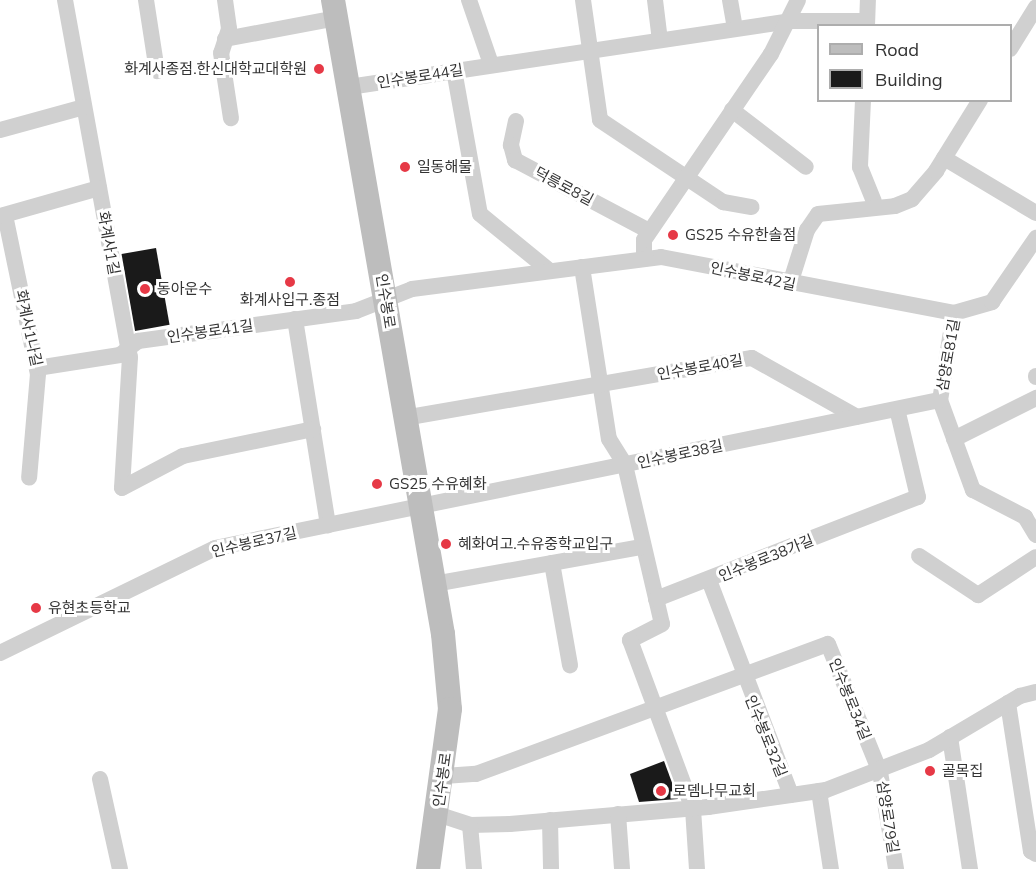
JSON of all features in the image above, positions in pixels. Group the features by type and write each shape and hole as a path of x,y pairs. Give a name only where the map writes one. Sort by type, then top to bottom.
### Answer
{"main road":[{"name":"인수봉로","path":"335,9 434,584 450,709 444,776 428,869"}],"street":[{"name":"화계사1길","path":"65,0 128,348 122,488 183,456 313,429"},
{"path":"146,0 156,71"},
{"path":"225,0 225,39 221,52 231,118"},
{"path":"468,0 491,64"},
{"path":"584,0 600,120 687,175 723,202 752,207"},
{"path":"655,0 660,39"},
{"path":"730,0 735,29"},
{"path":"644,259 644,240 649,231 790,21 798,0"},
{"path":"867,23 868,0"},
{"path":"1012,47 1036,7"},
{"name":"인수봉로","path":"225,39 335,9"},
{"name":"인수봉로44길","path":"349,87 590,48 790,21 867,23"},
{"path":"454,70 480,214 550,271"},
{"path":"863,102 860,167 874,201"},
{"path":"790,284 807,230 818,214 895,206 912,199 944,158 979,102"},
{"path":"0,130 84,107"},
{"path":"732,110 806,167"},
{"name":"덕릉로8길","path":"516,121 511,145 515,160 649,231"},
{"path":"944,158 1036,213"},
{"name":"화계사1나길","path":"29,478 37,368 2,216 99,188"},
{"name":"삼양로81길","path":"1036,238 992,302 954,314 940,400 973,490 1025,517 1036,535"},
{"name":"인수봉로42길","path":"386,301 412,289 661,257 790,284 954,314"},
{"path":"582,267 609,439 625,465 642,547 662,624 630,640 658,708 693,809 697,869"},
{"name":"인수봉로41길","path":"37,368 120,355 138,341 356,311 386,301"},
{"path":"295,319 328,525"},
{"name":"인수봉로40길","path":"404,418 752,358 857,417"},
{"path":"954,439 1036,398"},
{"name":"인수봉로38길","path":"420,507 940,400"},
{"name":"인수봉로38가길","path":"656,599 918,497 897,409"},
{"name":"인수봉로37길","path":"0,653 215,548 420,507"},
{"path":"434,584 642,547"},
{"path":"919,556 978,595 1036,557"},
{"path":"552,563 570,664"},
{"path":"708,580 741,676"},
{"name":"인수봉로34길","path":"444,776 476,774 828,644 880,772"},
{"name":"인수봉로32길","path":"741,676 791,795"},
{"name":"삼양로79길","path":"896,869 880,772 950,737 1008,703 1036,692"},
{"path":"1008,703 1031,851 1036,854"},
{"path":"950,737 970,869"},
{"name":"인수봉로32길","path":"437,814 470,825 693,809 819,791 880,772"},
{"path":"100,779 120,869"},
{"path":"819,791 831,869"},
{"path":"618,814 622,869"},
{"path":"550,820 551,869"},
{"path":"470,825 474,869"}],"building":[{"name":"동아운수","path":"156,248 170,325 135,331 122,254"},
{"path":"664,761 678,799 639,802 630,774"}],"place":[{"name":"화계사종점.한신대학교대학원","path":"319,69"},
{"name":"일동해물","path":"405,167"},
{"name":"GS25 수유한솔점","path":"673,235"},
{"name":"화계사입구.종점","path":"290,282"},
{"name":"동아운수","path":"145,289"},
{"name":"GS25 수유혜화","path":"377,484"},
{"name":"혜화여고.수유중학교입구","path":"446,544"},
{"name":"유현초등학교","path":"36,608"},
{"name":"골목집","path":"930,771"},
{"name":"로뎀나무교회","path":"661,791"}]}
